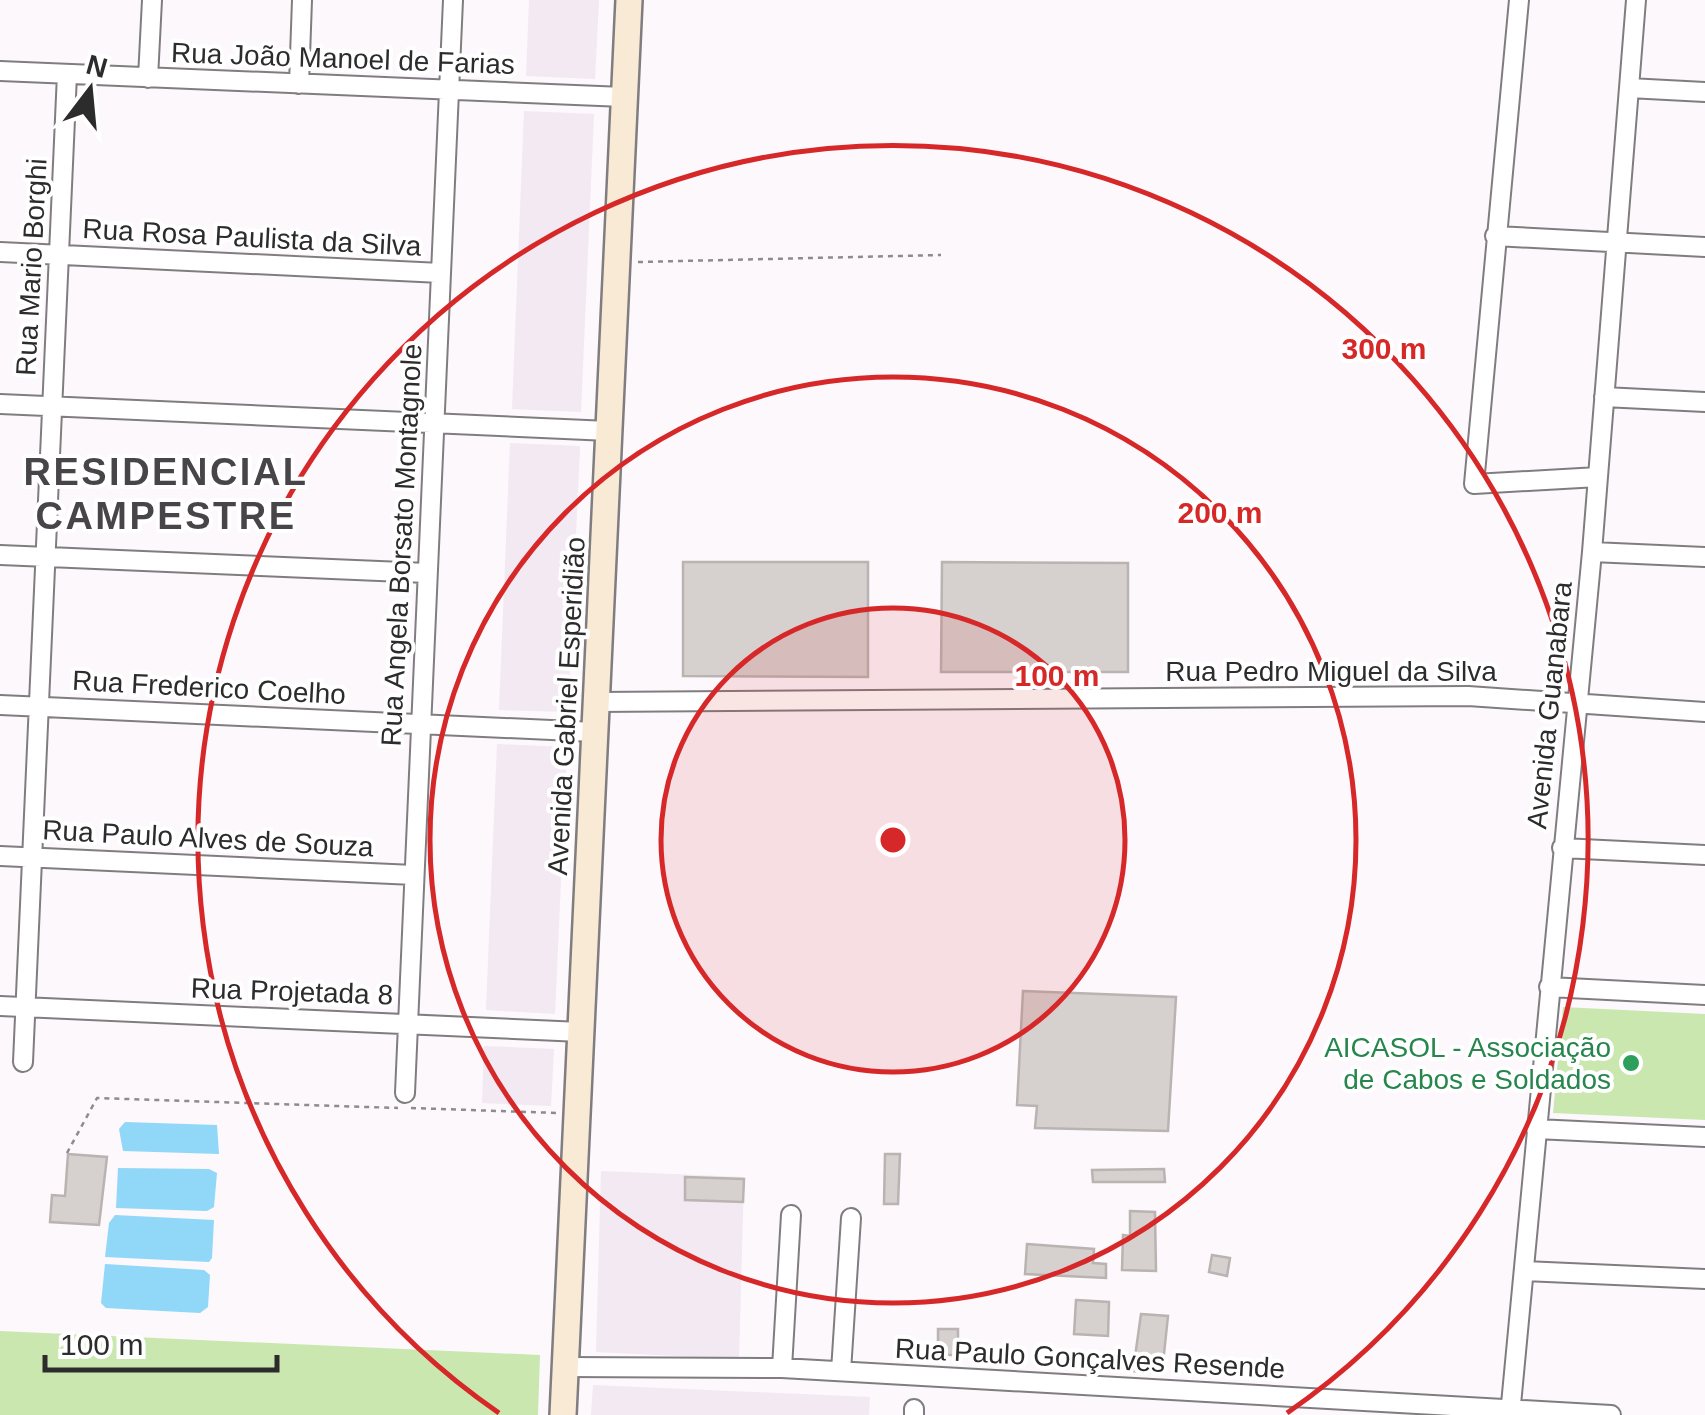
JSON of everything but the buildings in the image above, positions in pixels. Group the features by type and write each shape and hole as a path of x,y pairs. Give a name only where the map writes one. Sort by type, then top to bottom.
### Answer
{"main road":[{"name":"Avenida Gabriel Esperidião","path":"563,1415 629,0"}],"street":[{"path":"148,78 152,0"},
{"path":"298,84 302,0"},
{"name":"Rua Angela Borsato Montagnole","path":"405,1093 454,0"},
{"path":"1518,0 1474,484 1598,477"},
{"name":"Avenida Guanabara","path":"1510,1413 1592,552 1636,0"},
{"name":"Rua João Manoel de Farias","path":"0,71 624,97"},
{"name":"Rua Mario Borghi","path":"24,1062 67,74"},
{"path":"1629,88 1705,92"},
{"path":"1495,236 1705,247"},
{"name":"Rua Rosa Paulista da Silva","path":"0,252 441,273"},
{"path":"1604,397 1705,402"},
{"path":"0,404 609,431"},
{"path":"1592,552 1705,557"},
{"path":"0,555 427,574"},
{"name":"Rua Pedro Miguel da Silva","path":"596,702 1468,696 1705,712"},
{"name":"Rua Frederico Coelho","path":"0,705 594,732"},
{"path":"1562,848 1705,854"},
{"name":"Rua Paulo Alves de Souza","path":"0,856 414,875"},
{"path":"1549,987 1705,994"},
{"name":"Rua Projetada 8","path":"0,1006 581,1032"},
{"path":"1536,1128 1705,1137"},
{"path":"782,1368 791,1214"},
{"path":"841,1371 851,1218"},
{"path":"1524,1271 1705,1279"},
{"name":"Rua Paulo Gonçalves Resende","path":"566,1367 782,1368 1510,1413 1611,1415"}],"path":[{"path":"617,262 941,254"},
{"path":"68,1153 98,1098 577,1114"}],"shaded area":[{"path":"529,0 599,0 595,79 526,76"},
{"path":"524,111 594,114 581,412 512,409"},
{"path":"510,443 580,446 568,712 499,710"},
{"path":"497,744 567,747 555,1014 486,1010"},
{"path":"484,1046 554,1049 551,1106 482,1103"},
{"path":"601,1171 744,1177 739,1359 596,1352"},
{"path":"593,1385 870,1397 869,1415 591,1415"}],"green space":[{"name":"AICASOL - Associação de Cabos e Soldados","path":"1563,1007 1705,1014 1705,1120 1553,1113"},
{"path":"0,1331 540,1355 538,1415 0,1415"}],"water":[{"path":"125,1122 217,1125 219,1154 123,1151 119,1129"},
{"path":"118,1168 209,1169 217,1173 214,1207 207,1211 116,1208"},
{"path":"115,1215 214,1220 212,1258 209,1262 105,1257 109,1223"},
{"path":"105,1264 204,1270 210,1275 208,1307 200,1313 106,1308 101,1303"}],"place":[{"name":"AICASOL - Associação de Cabos e Soldados","path":"1631,1063"}],"district":[{"name":"RESIDENCIAL CAMPESTRE","path":"166,494"}]}
